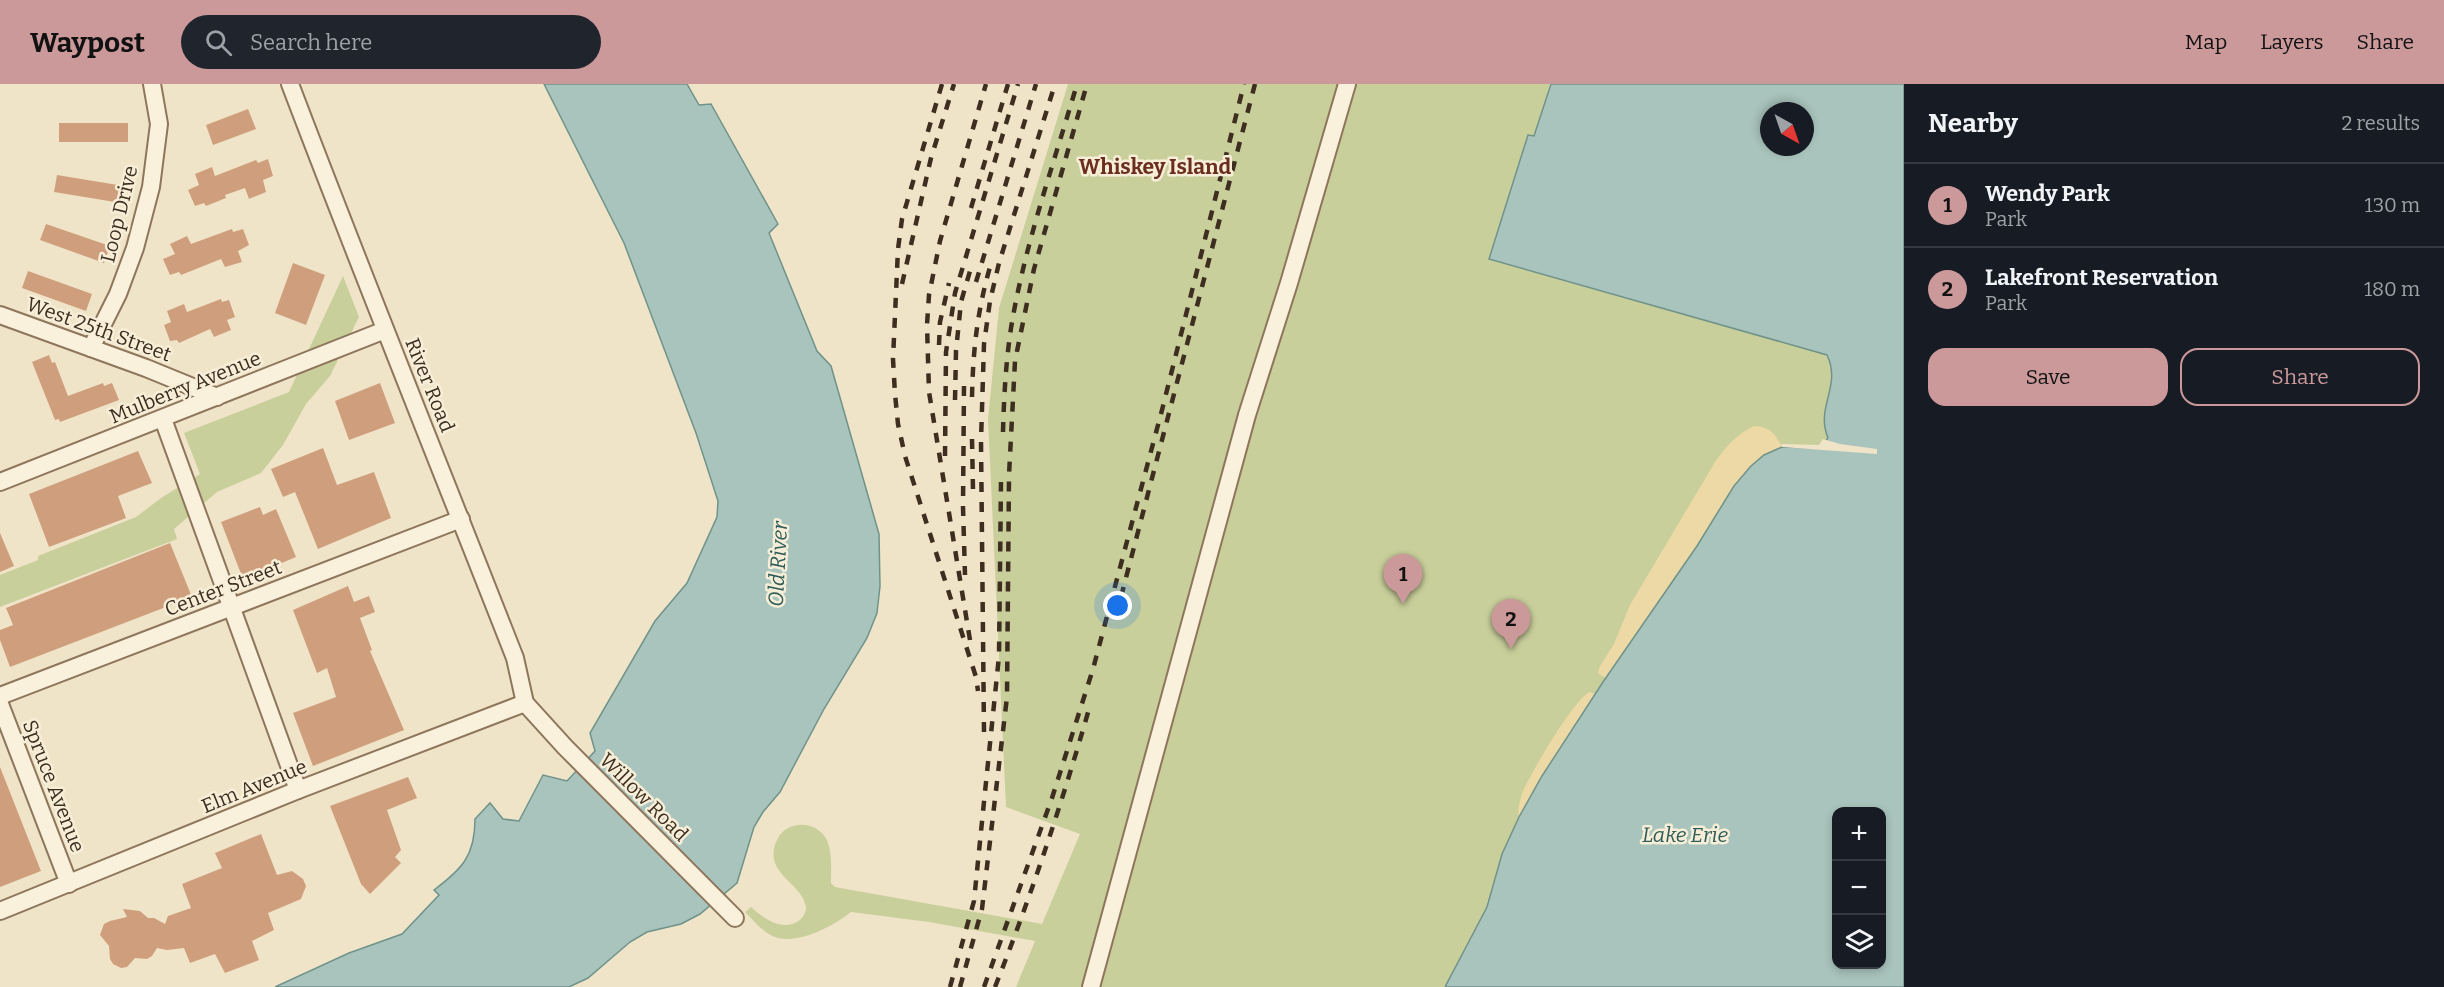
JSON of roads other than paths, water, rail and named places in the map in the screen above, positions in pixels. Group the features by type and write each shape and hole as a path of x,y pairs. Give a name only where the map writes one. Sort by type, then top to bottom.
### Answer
{"street":[{"name":"Loop Drive","path":"91,348 118,294 135,248 150,187 159,124 152,84"},
{"name":"River Road","path":"291,84 359,267 515,658 525,703"},
{"path":"1091,987 1247,415 1289,283 1347,84"},
{"name":"West 25th Street","path":"0,315 217,397"},
{"name":"Mulberry Avenue","path":"0,482 385,330"},
{"path":"163,419 298,790"},
{"name":"Center Street","path":"0,696 460,519"},
{"name":"Willow Road","path":"525,703 565,747 735,918"},
{"name":"Elm Avenue","path":"0,911 298,790 525,703"},
{"name":"Spruce Avenue","path":"0,704 69,884"}],"water":[{"name":"Old River","path":"544,84 687,84 699,105 711,104 778,224 769,233 817,351 831,366 879,534 880,586 877,613 867,638 824,709 780,792 754,827 737,883 700,914 681,924 647,932 630,942 588,978 569,987 275,987 349,953 402,934 439,895 434,890 465,861 473,843 475,819 490,803 503,819 519,821 543,775 567,781 595,751 590,733 655,621 687,583 717,517 718,501 696,433 624,243"},
{"name":"Lake Erie","path":"1551,84 1904,84 1904,987 1445,987 1487,907 1502,854 1542,776 1603,682 1697,546 1734,486 1764,455 1782,447 1820,448 1828,438 1824,416 1832,377 1827,355 1489,259 1528,135 1534,136"}],"railway":[{"path":"942,84 902,219 898,249 893,359 895,394 898,424 905,456 976,677 978,691"},
{"path":"902,284 931,158 954,84"},
{"path":"970,640 929,392 927,325 929,295 940,241 986,84"},
{"path":"971,208 1008,84"},
{"path":"945,456 946,352 955,293 1018,84"},
{"path":"976,282 1036,84"},
{"path":"984,732 981,441 984,344 990,301 999,263 1055,84"},
{"path":"1003,432 1008,349 1018,292 1033,232 1077,84"},
{"path":"960,987 982,909 1007,697 1009,475 1015,361 1034,269 1087,84"},
{"path":"984,987 1052,798 1093,669 1162,410 1244,84"},
{"path":"1116,616 1255,84"},
{"path":"955,400 956,351 961,302 972,264"},
{"path":"972,397 976,332 990,267"},
{"path":"939,345 940,322 949,283"},
{"path":"964,386 965,575"},
{"path":"972,439 973,490"},
{"path":"950,987 974,901 999,656 1001,482"},
{"path":"995,987 1045,849 1089,709"}],"place":[{"name":"Wendy Park","path":"1403,604"},
{"name":"Lakefront Reservation","path":"1511,649"}],"district":[{"name":"Whiskey Island","path":"1155,167"}]}
